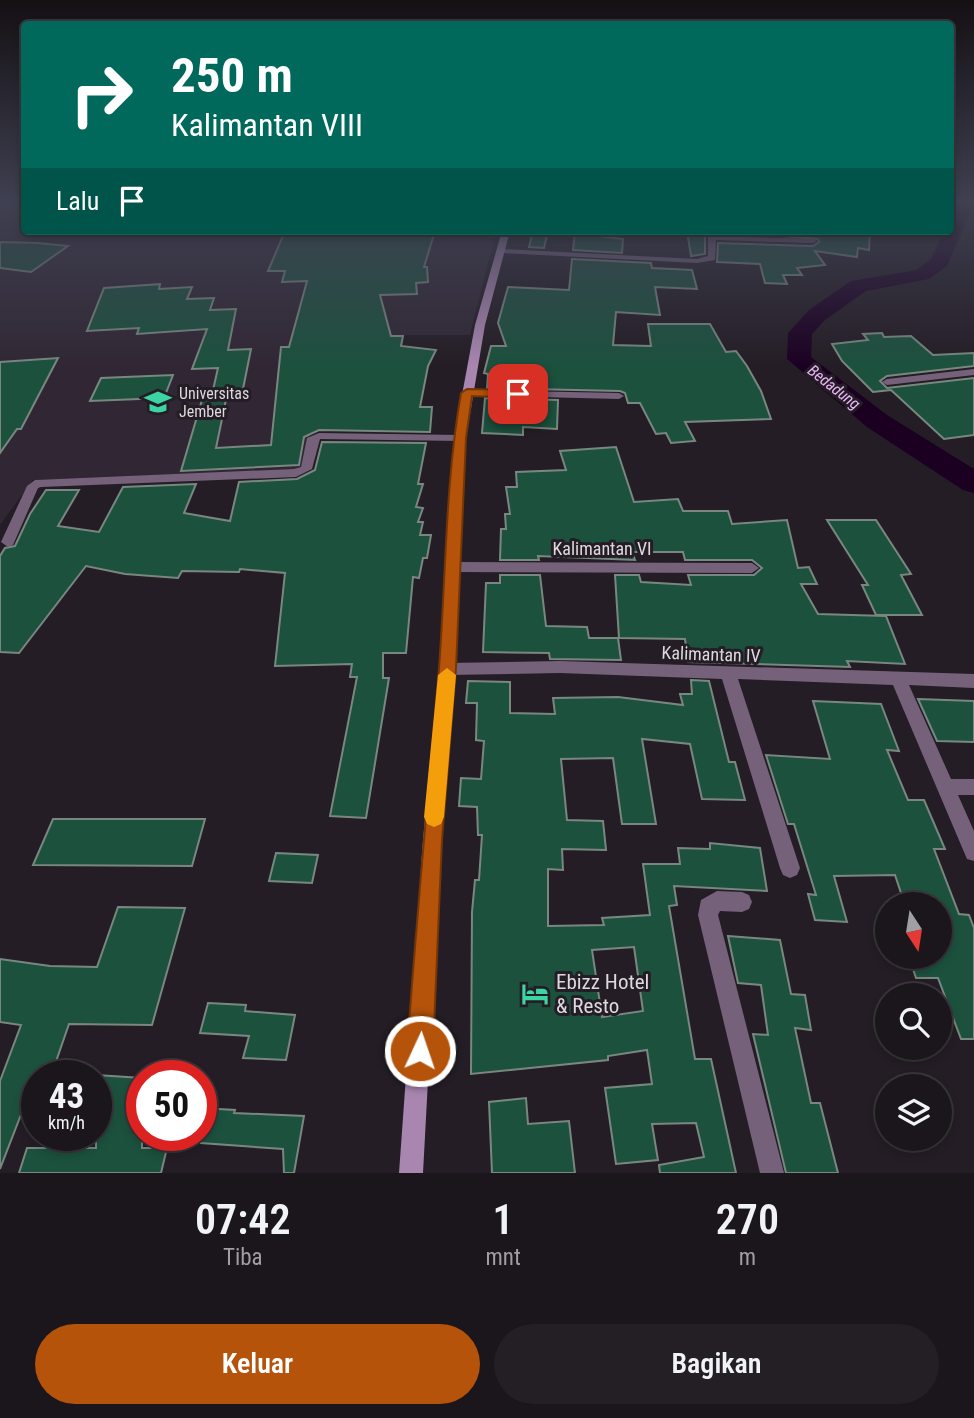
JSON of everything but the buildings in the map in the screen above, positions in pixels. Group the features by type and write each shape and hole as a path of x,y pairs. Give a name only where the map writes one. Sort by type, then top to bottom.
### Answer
{"main road":[{"path":"411,1173 432,840 447,668 460,438 480,326 499,258"}],"street":[{"path":"633,258 697,261 712,258"},
{"path":"887,382 974,372"},
{"path":"467,393 619,396"},
{"path":"8,542 33,486 39,482 296,473 306,470 316,437 460,438"},
{"name":"Kalimantan VI","path":"453,567 752,568"},
{"name":"Kalimantan IV","path":"447,668 560,667 974,681"},
{"path":"729,674 790,868"},
{"path":"897,677 974,852"},
{"path":"944,788 974,787"},
{"path":"742,902 716,901 708,907 708,915 772,1173"}],"shaded area":[{"name":"Universitas Jember","path":"0,258 489,258 470,335 331,335 303,469 33,480 0,525"}],"waterway":[{"name":"Bedadung","path":"942,258 922,275 859,286 817,315 800,333 799,359 877,421 974,483"}],"slow traffic":[{"path":"434,817 447,675"}],"place":[{"name":"Universitas Jember","path":"158,402"},
{"name":"Ebizz Hotel & Resto","path":"535,994"}],"route":[{"path":"420,1051 460,438 467,393 518,394"}]}
